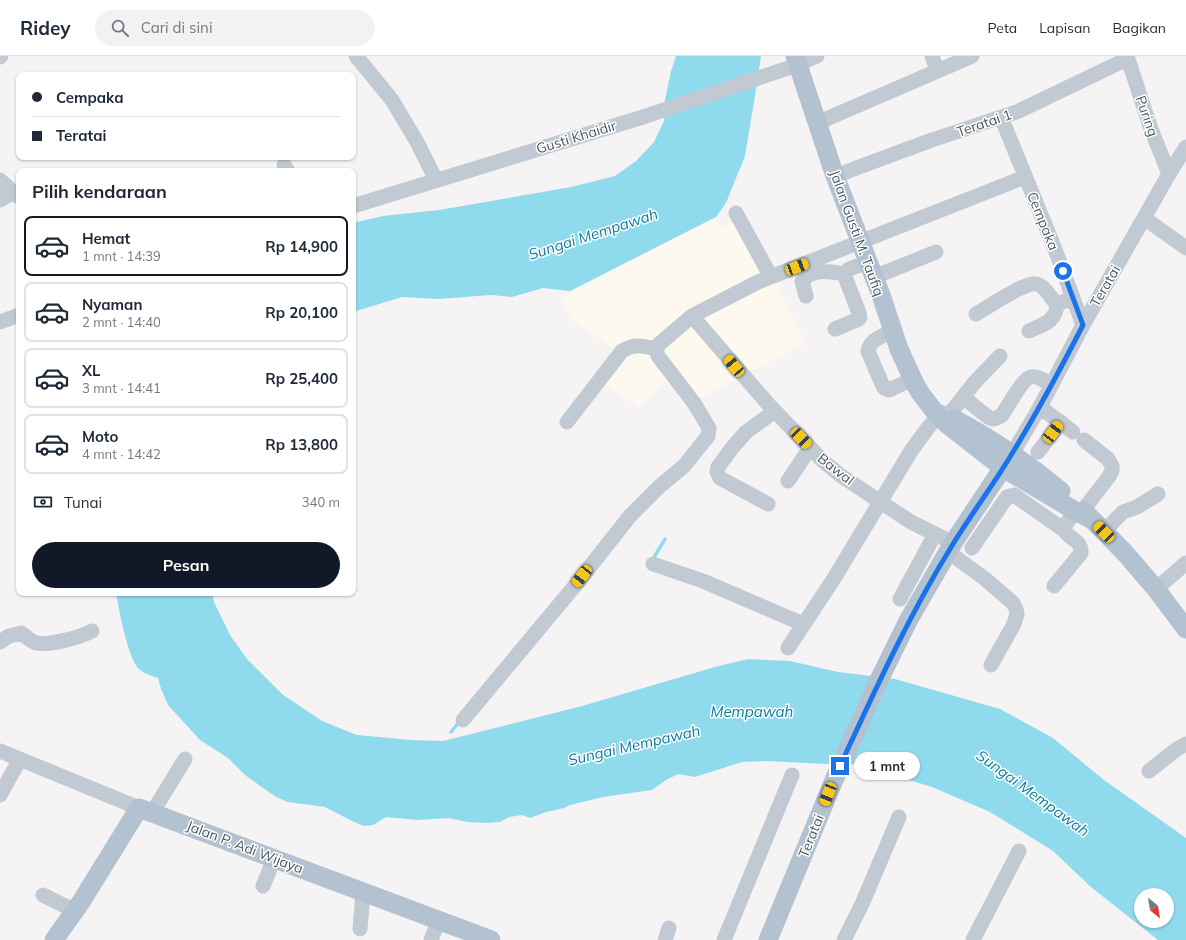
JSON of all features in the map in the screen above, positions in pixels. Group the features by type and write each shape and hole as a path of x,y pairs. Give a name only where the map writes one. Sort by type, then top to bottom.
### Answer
{"main road":[{"name":"Jalan Gusti M. Taufiq","path":"796,60 836,176 899,349 921,394 939,412 976,430 1008,461 1033,468 1089,518 1125,553 1184,622"},
{"name":"Teratai","path":"768,940 834,780 878,682 908,621 950,548 1008,461"},
{"name":"Jalan P. Adi Wijaya","path":"145,810 491,940"},
{"path":"54,940 145,810"}],"street":[{"path":"356,56 392,100 417,142 436,180"},
{"name":"Gusti Khaidir","path":"356,205 643,117 762,77 796,60 817,56"},
{"path":"932,56 937,70"},
{"path":"818,123 972,56"},
{"name":"Teratai 1","path":"836,176 929,141 1019,111 1127,57"},
{"name":"Puring","path":"1127,57 1151,129 1169,174"},
{"name":"Cempaka","path":"1001,118 1053,244 1083,325"},
{"name":"Teratai","path":"1008,461 1040,407 1083,325 1186,147"},
{"path":"656,349 658,345 692,316 758,282 1025,177"},
{"path":"0,180 16,194 0,200"},
{"path":"736,213 771,277"},
{"path":"1144,218 1186,248"},
{"path":"844,274 849,269 871,269 936,252"},
{"path":"806,296 802,281 809,275 822,271 844,274"},
{"path":"835,329 858,320 860,317 844,274"},
{"path":"976,314 1022,287 1032,284 1038,284 1042,287 1057,304"},
{"path":"1057,304 1073,298"},
{"path":"1029,331 1052,320 1057,304"},
{"name":"Bawal","path":"692,316 774,411 823,461 840,475 911,522 934,534 1013,603 1017,614 1014,624 991,665"},
{"path":"0,322 16,317"},
{"path":"893,331 872,342 869,346 868,351 879,378 884,388 889,390 913,379"},
{"path":"567,422 622,351 632,346 640,345 656,349"},
{"path":"463,720 573,588 630,516 660,486 684,466 708,436 709,428 699,411 686,392 660,360 656,349"},
{"path":"788,648 833,580 911,450 939,412 963,397 1000,356"},
{"path":"963,397 992,419 1002,415 1024,380 1031,376 1038,377 1052,384"},
{"path":"1040,407 1108,459 1112,466 1112,471 1089,518"},
{"path":"768,504 720,478 717,472 718,467 741,437 774,411"},
{"path":"1038,452 1061,422"},
{"path":"788,481 810,448"},
{"path":"1064,530 1065,526 1089,518 1117,518 1123,512 1137,507 1158,494"},
{"path":"972,548 1007,497 1014,495 1064,530 1066,534 1080,544 1081,553 1054,586"},
{"path":"900,599 934,534"},
{"path":"1156,589 1186,563"},
{"path":"652,564 703,581 803,624"},
{"path":"0,642 9,636 21,633 33,642 45,644 76,638 92,631"},
{"path":"1149,771 1177,749 1186,744"},
{"name":"Jalan P. Adi Wijaya","path":"0,751 145,810"},
{"path":"0,795 20,759"},
{"path":"145,810 185,759"},
{"path":"724,940 792,775"},
{"path":"844,940 862,904 899,817"},
{"path":"973,940 1019,851"},
{"path":"263,886 274,859"},
{"path":"360,929 363,892"},
{"path":"43,895 74,911"},
{"path":"431,940 439,920"}],"shaded area":[{"path":"715,217 720,227 736,219 777,285 805,343 698,400 665,381 640,408 596,379 617,351 573,321 561,299"}],"water":[{"name":"Sungai Mempawah","path":"676,56 761,56 745,156 726,203 716,217 570,291 543,288 512,297 491,295 438,299 402,297 356,311 356,222 383,216 439,210 571,187 615,176 636,161 654,142 664,121 665,100 671,71"},
{"name":"Mempawah","path":"117,596 213,596 214,602 230,635 247,659 282,694 322,721 357,735 412,740 443,741 582,706 715,667 748,659 790,661 838,672 895,679 1000,709 1053,738 1104,780 1186,838 1186,940 1158,940 1143,928 1174,928 1174,888 1134,888 1134,921 1091,887 1053,851 990,812 932,787 851,764 766,761 742,762 695,777 678,774 652,790 603,797 570,805 530,818 522,815 509,817 500,822 487,823 468,822 448,818 417,820 386,817 373,825 364,826 325,807 288,802 276,797 245,775 228,758 200,740 168,705 158,678 140,670 136,665 128,646"}],"waterway":[{"path":"655,560 653,559 665,539"},
{"path":"451,732 460,721"}],"route":[{"path":"840,766 878,682 908,621 953,543 1012,454 1040,407 1083,325 1063,271"}]}
